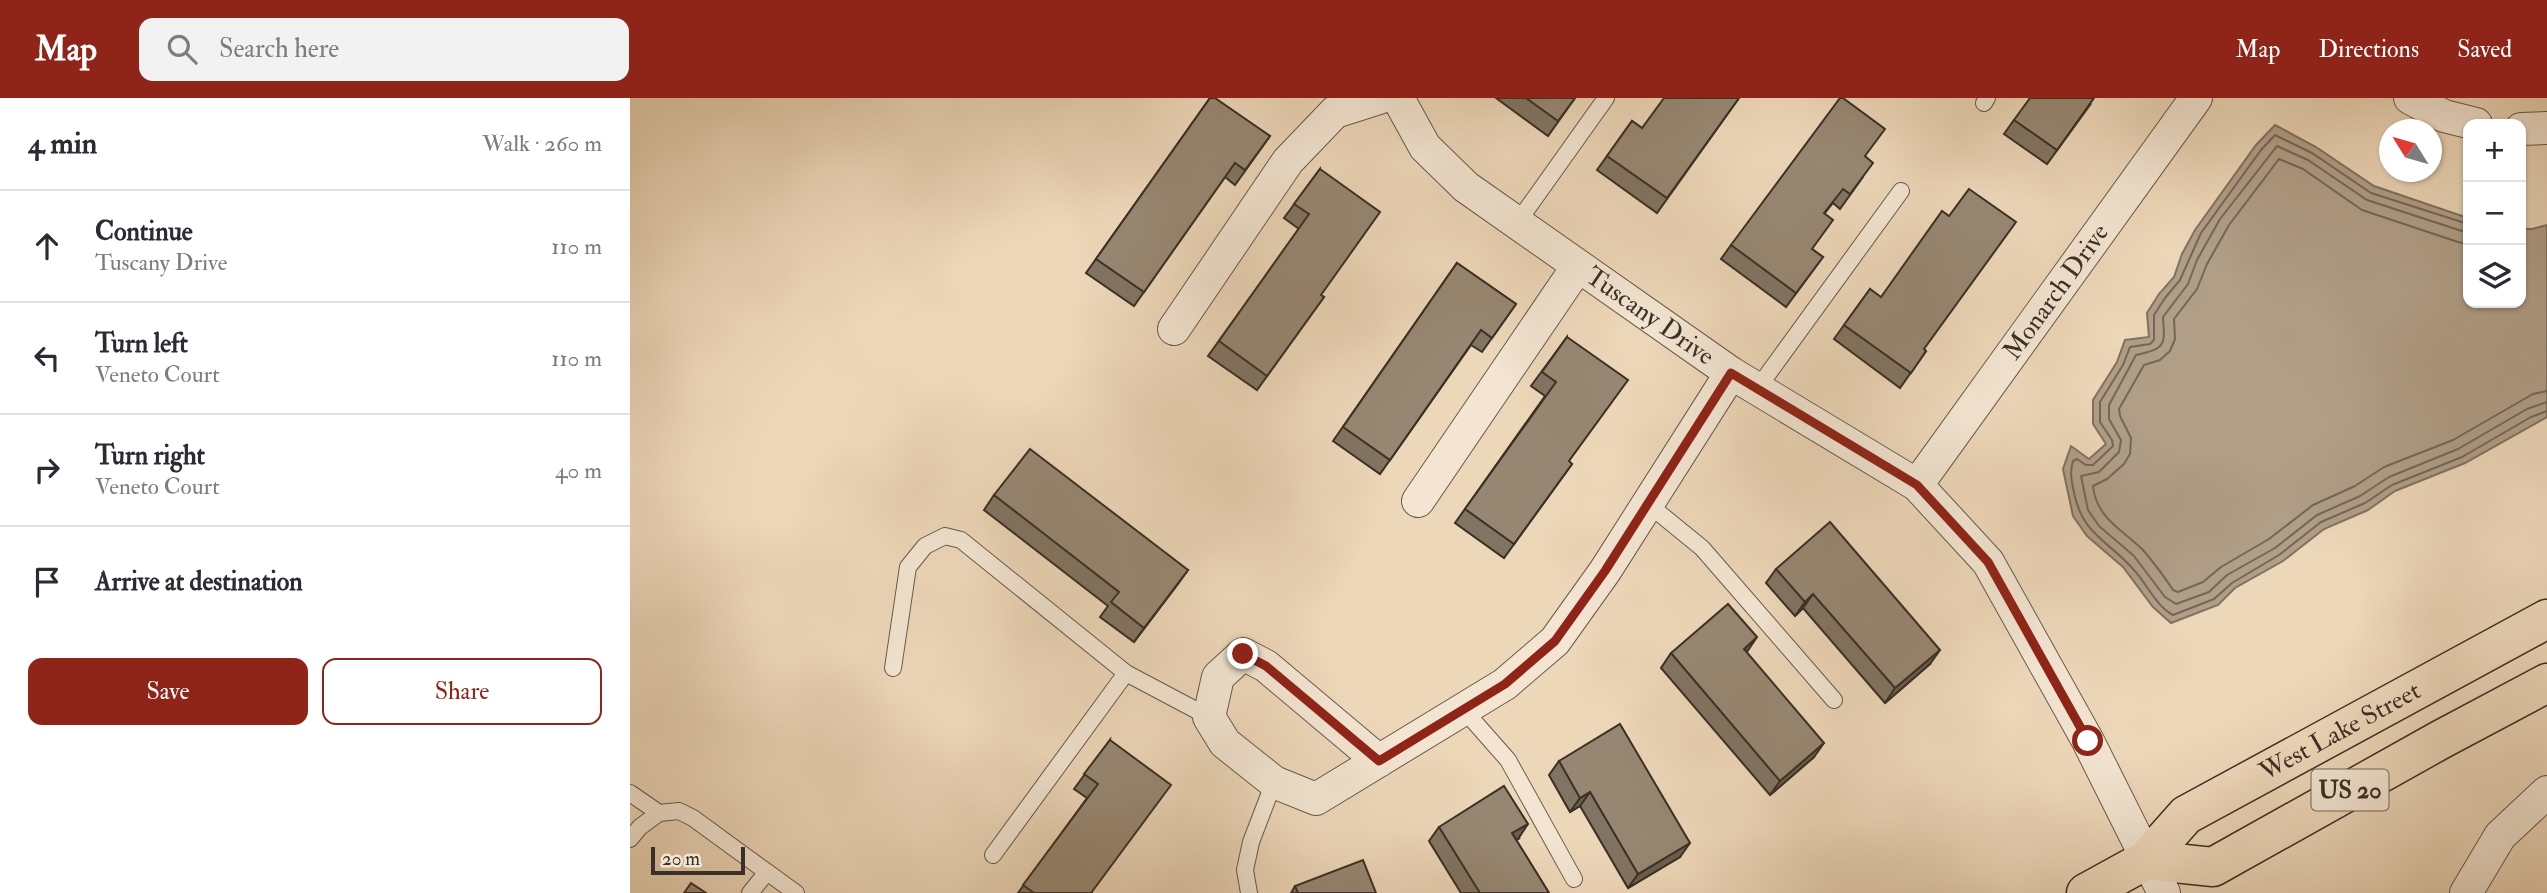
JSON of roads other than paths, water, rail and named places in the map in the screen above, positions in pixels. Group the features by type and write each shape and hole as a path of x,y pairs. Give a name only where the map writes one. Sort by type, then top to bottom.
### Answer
{"highway":[{"name":"West Lake Street","path":"2086,893 2155,877 2186,815 2547,619"},
{"name":"US 20","path":"2155,877 2213,867 2428,746 2547,683"}],"street":[{"path":"1174,329 1288,161 1335,112 1379,98"},
{"name":"Tuscany Drive","path":"1398,98 1425,147 1466,187 1744,381 1917,485 1988,562 2088,741 2155,877"},
{"name":"Monarch Drive","path":"1917,485 2196,98"},
{"path":"2410,98 2444,116 2463,121"},
{"path":"2526,129 2547,128"},
{"path":"1418,501 1578,266"},
{"path":"1379,761 1266,666 1243,654 1218,677 1209,717 1226,743 1274,782 1316,799 1379,761 1463,709 1505,684 1555,641 1648,504 1744,381"},
{"path":"2466,893 2500,836 2547,792"}],"lane":[{"path":"1517,223 1606,98"},
{"path":"1744,381 1901,191"},
{"path":"1648,504 1702,548 1834,700"},
{"path":"893,668 908,567 925,546 945,536 961,540 1126,673 1209,717"},
{"path":"993,855 1126,673"},
{"path":"1463,709 1508,760 1574,879"},
{"path":"1249,893 1245,870 1251,842 1274,782"},
{"path":"630,793 659,813"},
{"path":"630,839 640,827 659,813 679,811 694,818 796,893"},
{"path":"750,893 767,872"}],"water":[{"path":"2275,125 2316,147 2374,186 2463,216 2463,308 2526,308 2526,229 2547,225 2547,417 2465,463 2395,491 2368,510 2324,529 2283,561 2235,588 2218,605 2171,623 2153,607 2123,567 2087,536 2073,516 2063,469 2071,446 2089,459 2106,444 2093,424 2093,400 2117,362 2125,340 2149,337 2147,313 2174,277 2195,230 2256,145"}]}
